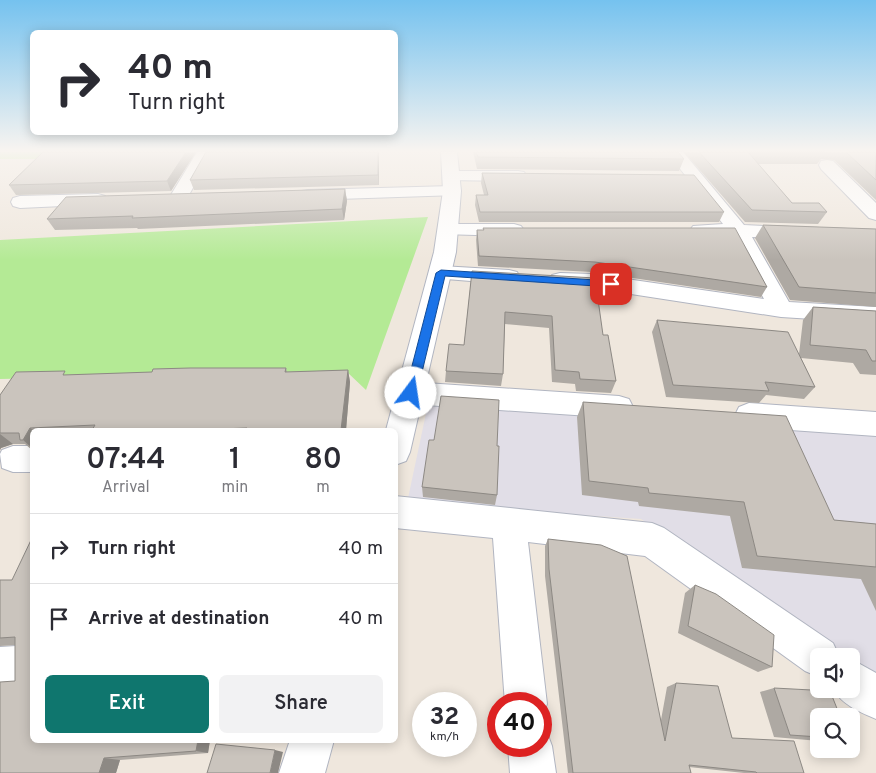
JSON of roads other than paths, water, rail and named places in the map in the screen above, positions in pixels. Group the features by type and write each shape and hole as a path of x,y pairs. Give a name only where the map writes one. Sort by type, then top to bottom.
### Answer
{"street":[{"path":"178,198 184,188"},
{"path":"286,195 382,188"},
{"path":"398,441 441,273 448,230 452,188"},
{"path":"704,188 738,230 780,309"},
{"path":"850,188 876,214"},
{"path":"158,199 198,198"},
{"path":"20,202 119,200"},
{"path":"448,230 528,230"},
{"path":"678,230 817,232"},
{"path":"441,273 592,281 780,309 876,315"},
{"path":"411,393 645,408"},
{"path":"724,414 876,424"},
{"path":"398,512 509,522 652,540 810,652"},
{"path":"509,522 525,692"},
{"path":"0,667 30,665"},
{"path":"860,686 876,698"},
{"path":"302,773 311,743"},
{"path":"531,757 533,773"}]}
